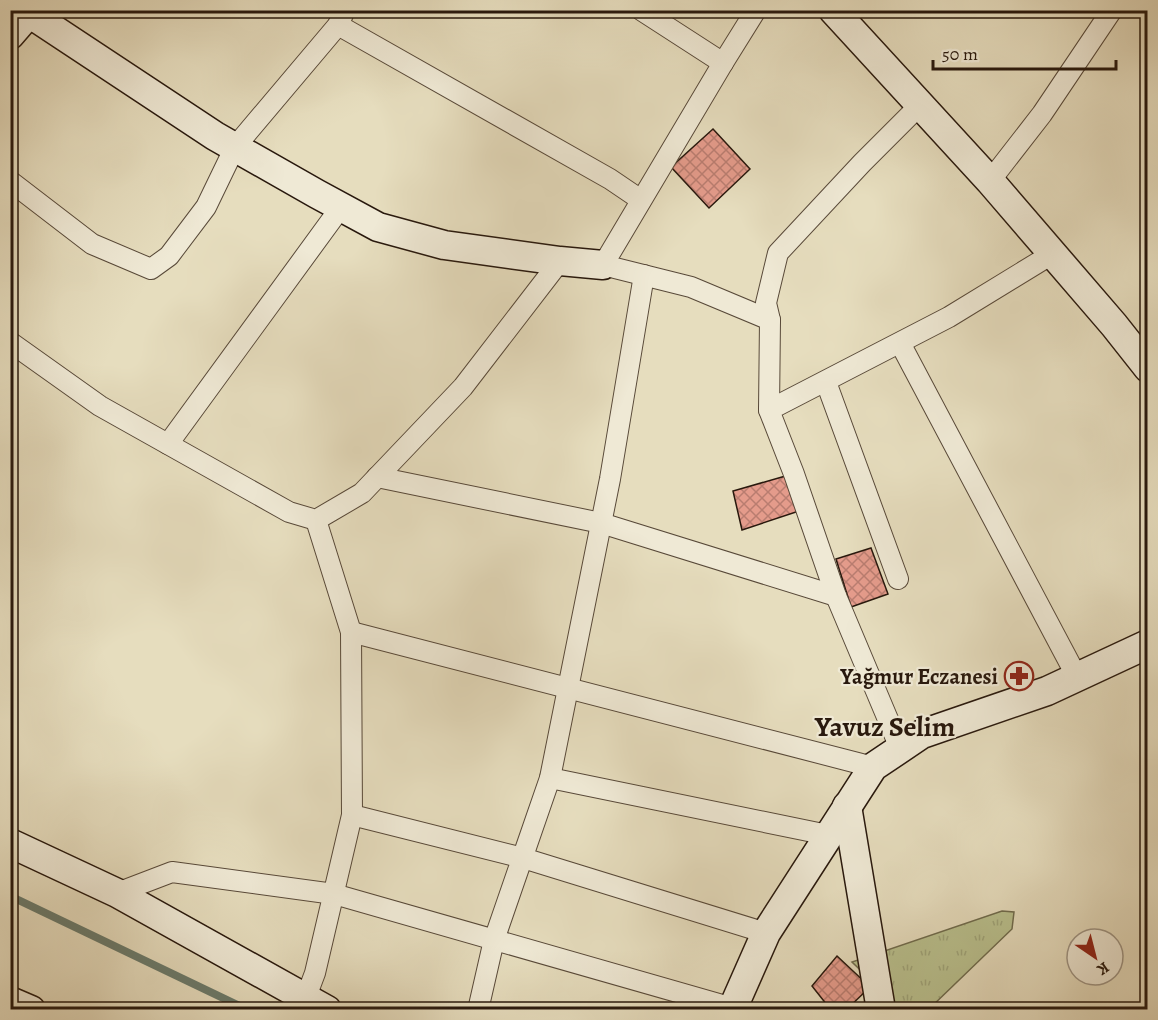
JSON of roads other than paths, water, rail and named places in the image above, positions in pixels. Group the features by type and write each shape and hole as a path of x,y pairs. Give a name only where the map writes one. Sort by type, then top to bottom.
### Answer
{"street":[{"path":"641,10 723,63"},
{"path":"603,265 756,10"},
{"path":"833,10 990,181 1148,368"},
{"path":"990,181 1042,114 1112,10"},
{"path":"10,34 23,14 215,136 378,226 444,245 603,265 691,287 770,320"},
{"path":"10,182 92,244 151,268 169,256 206,207 235,147 341,18 600,173 641,200"},
{"path":"900,748 836,596 794,474 769,410 770,320 766,303 778,253 920,105"},
{"path":"168,444 341,207"},
{"path":"769,410 949,317 1052,254"},
{"path":"10,342 100,406 289,512 316,520 362,493 463,387 560,261"},
{"path":"478,1010 494,940 550,778 612,467 644,275"},
{"path":"900,343 1077,677"},
{"path":"826,382 898,579"},
{"path":"377,477 601,523 836,596"},
{"path":"316,520 351,632 352,815 315,974 317,1003"},
{"path":"351,632 873,767"},
{"path":"117,893 172,872 334,894 732,1009 766,933 873,767 922,734 1047,691 1148,644"},
{"path":"550,778 828,835"},
{"path":"847,806 881,1010"},
{"path":"352,815 523,858 766,933"},
{"path":"10,843 117,893 317,1003"},
{"path":"10,1001 30,1010"}],"waterway":[{"path":"10,896 248,1010"}],"place":[{"name":"Yağmur Eczanesi","path":"1019,676"}],"district":[{"name":"Yavuz Selim","path":"885,726"}]}
